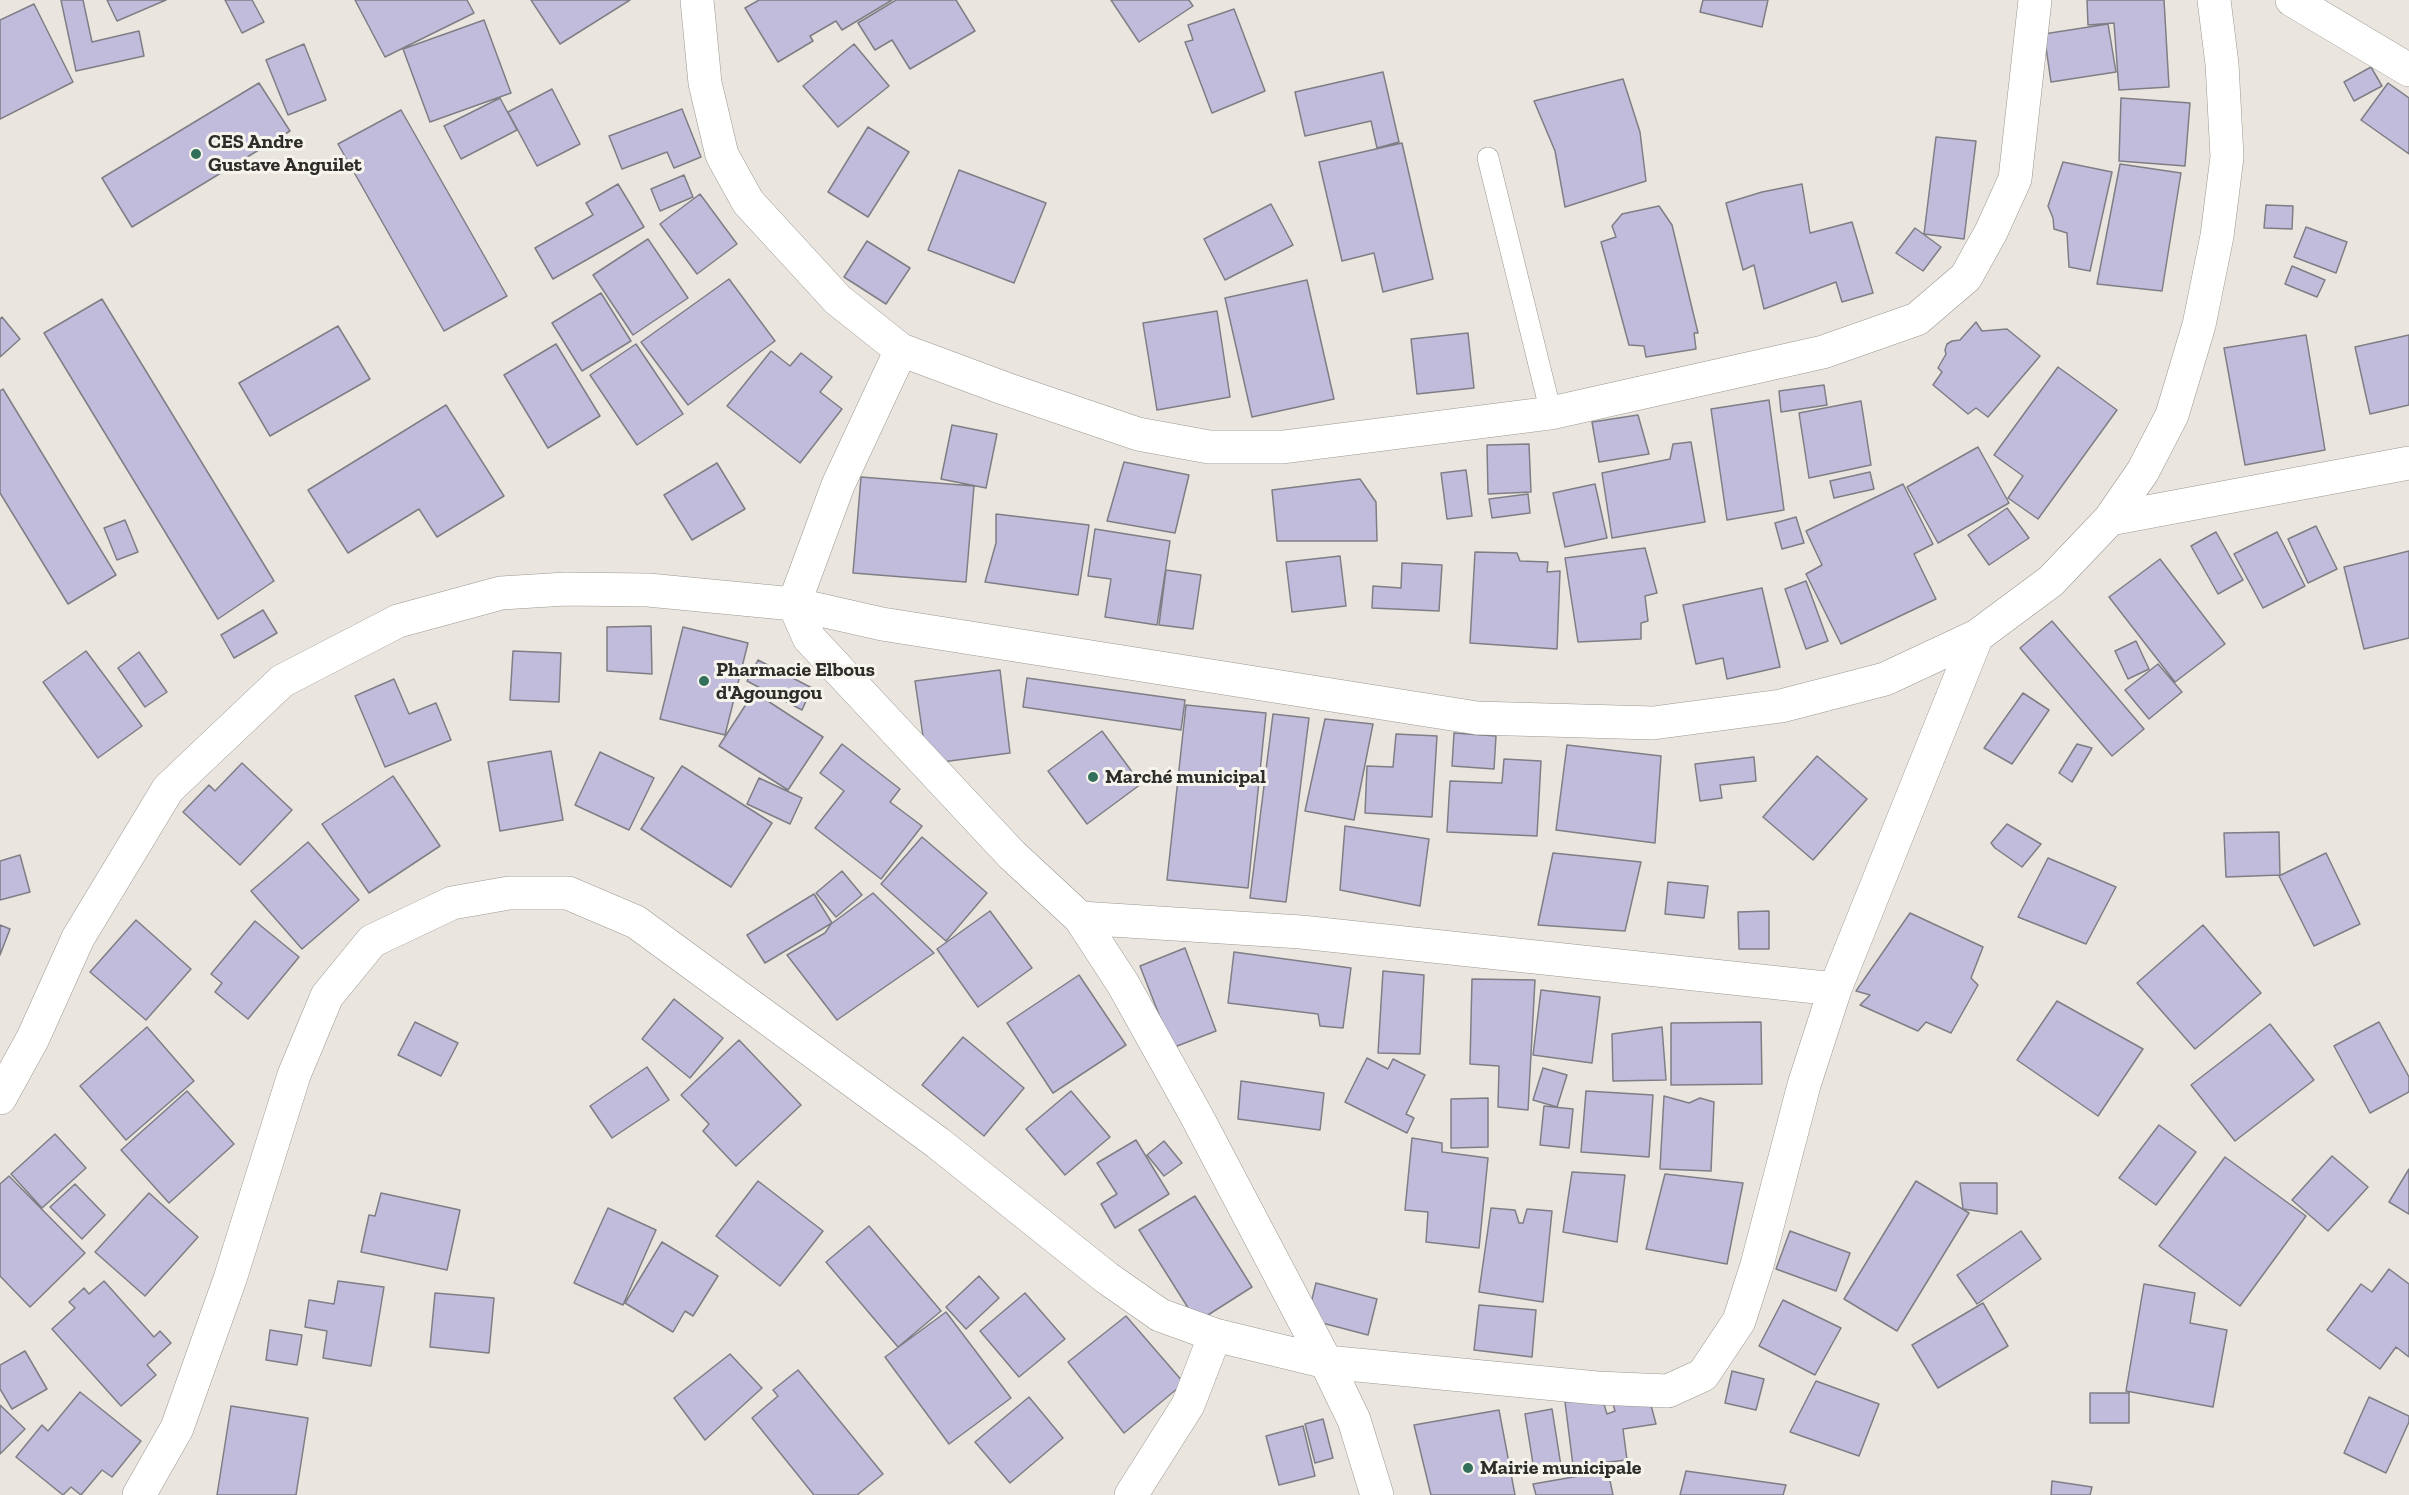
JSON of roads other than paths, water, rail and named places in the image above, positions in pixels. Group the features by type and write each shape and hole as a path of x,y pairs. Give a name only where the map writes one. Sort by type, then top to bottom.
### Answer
{"street":[{"path":"697,0 705,83 722,155 748,202 838,300 901,350 1138,434 1209,447 1282,447 1551,413 1823,352 1917,319 1966,276 1991,232 2015,180 2035,0"},
{"path":"0,1098 33,1038 78,938 168,789 282,681 398,621 501,593 566,589 648,590 794,604 882,624 1477,718 1653,723 1781,706 1885,679 1977,636 2051,581 2110,519 2143,471 2172,416 2201,314 2217,236 2227,157 2222,64 2214,0"},
{"path":"2292,0 2409,70"},
{"path":"901,350 838,485 794,604 809,638 1012,855 1080,918 1123,984 1196,1115 1326,1362 1354,1420 1377,1495"},
{"path":"2110,519 2409,463"},
{"path":"139,1495 177,1428 230,1279 294,1075 327,996 372,941 452,903 509,893 568,893 636,922 938,1143 1160,1315 1215,1335 1326,1362 1597,1388 1668,1391 1703,1375 1739,1321 1757,1265 1804,1085 1835,988 1977,636"},
{"path":"1080,918 1301,932 1835,988"},
{"path":"1131,1495 1188,1405 1215,1335"}],"lane":[{"path":"1488,158 1551,413"}],"place":[{"name":"CES Andre Gustave Anguilet","path":"196,154"},
{"name":"Pharmacie Elbous d'Agoungou","path":"704,681"},
{"name":"Marché municipal","path":"1093,777"},
{"name":"Mairie municipale","path":"1468,1468"}]}
